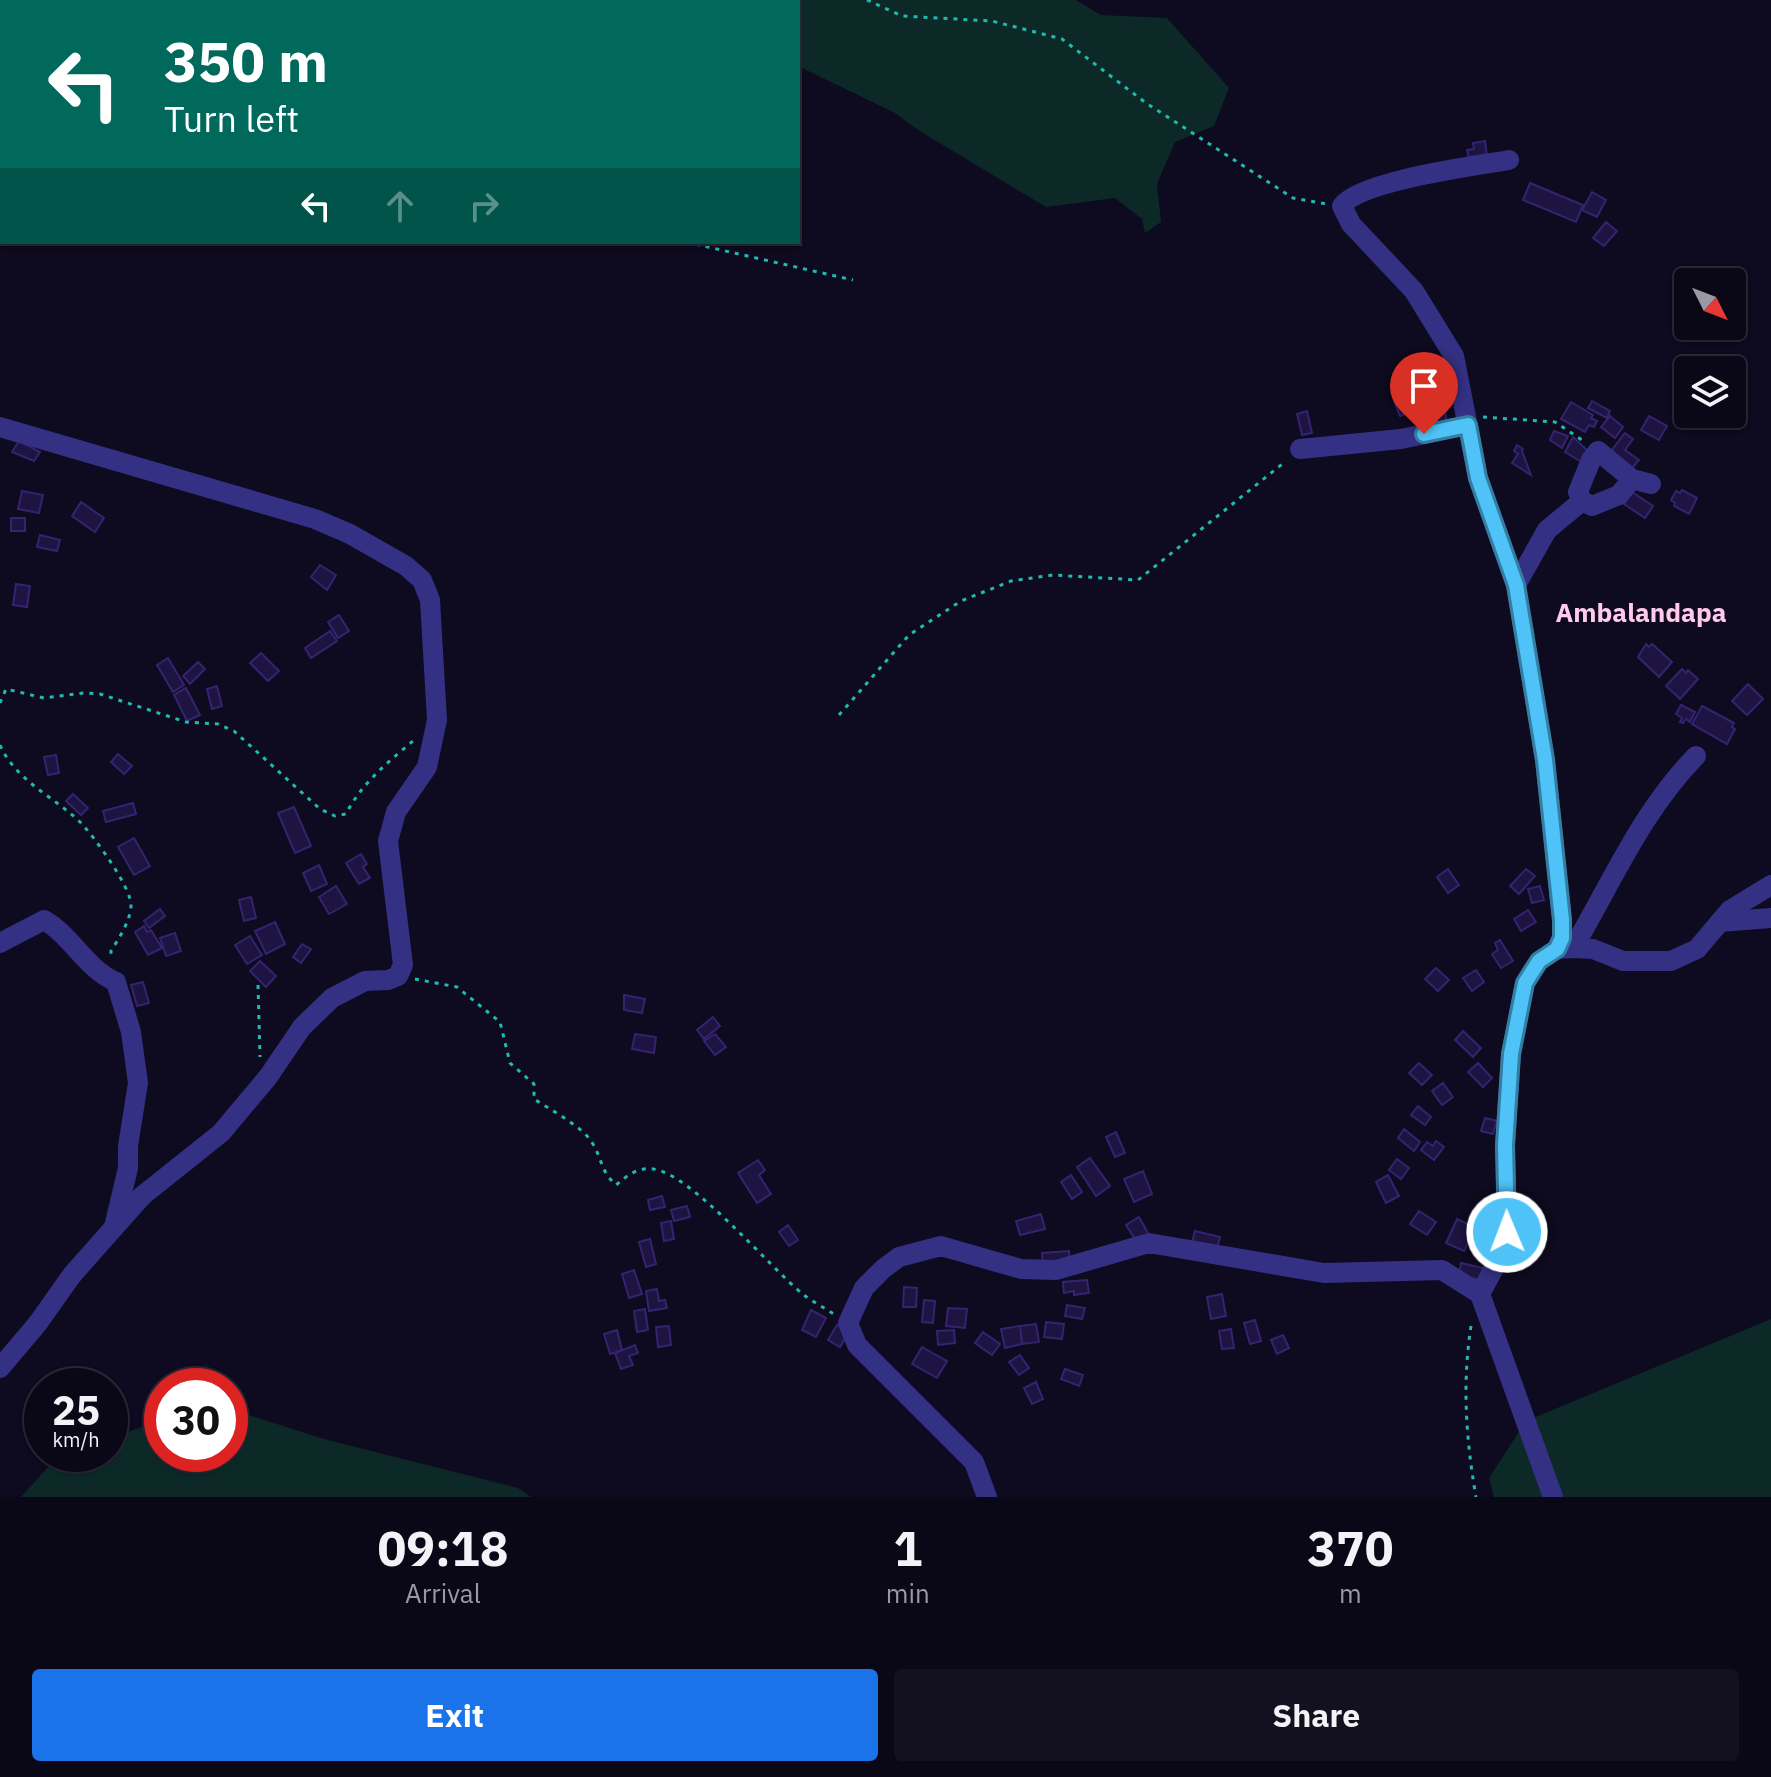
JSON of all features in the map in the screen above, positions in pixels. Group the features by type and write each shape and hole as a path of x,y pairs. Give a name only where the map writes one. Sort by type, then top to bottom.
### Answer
{"street":[{"path":"1509,160 1384,185 1348,197 1342,206 1351,224 1414,291 1454,356 1478,478 1516,585 1545,760 1565,948"},
{"path":"1300,449 1401,439 1468,425"},
{"path":"0,427 315,519 350,534 406,566 422,580 430,600 437,720 427,767 396,812 388,841 403,965 398,976 388,980 365,981 332,998 302,1027 268,1077 221,1133 142,1196 72,1275 38,1323 0,1368"},
{"path":"1598,451 1642,481 1592,506 1582,501 1578,492 1598,451"},
{"path":"1516,585 1547,530 1582,501"},
{"path":"1565,948 1663,793 1696,756"},
{"path":"1480,1294 1499,1259 1507,1232 1505,1145 1511,1054 1525,983 1539,961 1565,948 1593,949 1623,961 1671,961 1697,949 1730,910 1771,885"},
{"path":"1720,922 1771,918"},
{"path":"0,943 44,920 60,929 100,975 116,982 131,1032 138,1083 128,1146 128,1168 113,1231"},
{"path":"987,1497 974,1462 857,1345 848,1323 864,1288 899,1257 941,1246 1021,1269 1056,1270 1149,1243 1324,1273 1442,1270 1480,1294 1553,1497"}],"path":[{"path":"867,0 902,16 992,21 1062,39 1146,103 1293,198 1342,206"},
{"path":"695,244 853,280"},
{"path":"1468,425 1482,417 1555,422 1598,451"},
{"path":"839,715 909,635 961,601 1011,581 1053,575 1138,580 1300,449"},
{"path":"0,681 6,689 44,698 100,694 186,722 218,724 234,731 320,809 335,816 346,814 354,799 383,767 416,739"},
{"path":"0,703 6,689"},
{"path":"0,745 23,777 80,822 127,886 131,904 129,918 111,951 116,982"},
{"path":"403,965 411,979 457,987 500,1022 510,1063 534,1084 534,1099 576,1125 592,1141 605,1176 616,1185 631,1172 654,1169 673,1176 737,1230 803,1294 848,1323"},
{"path":"258,985 260,1057"},
{"path":"1476,1497 1469,1455 1465,1361 1480,1294"}],"green space":[{"path":"800,0 1076,0 1101,15 1167,18 1229,88 1214,126 1175,142 1157,184 1161,222 1145,233 1142,219 1115,198 1046,207 895,113 800,67"},
{"path":"1771,1319 1771,1497 1494,1497 1489,1478 1526,1421"},
{"path":"248,1415 324,1439 518,1488 531,1497 21,1497 44,1472 128,1472 128,1432 144,1426 144,1472 248,1472"}],"building":[{"path":"1485,141 1487,156 1469,159 1467,150 1474,149 1473,143"},
{"path":"1530,183 1583,205 1576,222 1523,200"},
{"path":"1592,192 1606,200 1597,217 1582,210"},
{"path":"1606,222 1617,231 1604,246 1593,238"},
{"path":"1415,374 1423,383 1411,394 1403,384"},
{"path":"1405,397 1411,412 1400,416 1394,401"},
{"path":"1443,397 1447,424 1437,426 1432,399"},
{"path":"1592,401 1610,411 1607,418 1588,408"},
{"path":"1571,402 1593,415 1591,418 1597,421 1594,427 1589,425 1585,432 1561,419"},
{"path":"1307,411 1312,433 1302,435 1297,414"},
{"path":"1610,416 1623,427 1615,438 1601,427"},
{"path":"1649,416 1667,426 1659,440 1641,430"},
{"path":"1554,431 1568,436 1562,448 1550,440"},
{"path":"1625,433 1633,439 1625,450 1639,460 1630,471 1608,455"},
{"path":"1573,437 1588,451 1580,461 1565,452"},
{"path":"19,441 40,452 34,461 12,452"},
{"path":"1517,445 1523,449 1531,475 1512,463 1518,454 1514,451"},
{"path":"1682,490 1697,498 1689,514 1674,506 1671,500 1676,491 1680,493"},
{"path":"22,491 43,495 39,513 18,509"},
{"path":"1632,492 1653,506 1645,518 1624,504"},
{"path":"81,502 104,518 95,532 72,516"},
{"path":"11,518 25,518 25,531 11,531"},
{"path":"40,535 60,540 57,551 37,547"},
{"path":"320,565 336,575 327,590 311,577"},
{"path":"16,584 30,586 27,607 13,605"},
{"path":"339,615 349,631 338,638 328,622"},
{"path":"330,631 337,641 311,658 305,648"},
{"path":"1646,644 1649,647 1652,644 1672,662 1659,677 1638,657"},
{"path":"261,653 279,671 268,681 250,663"},
{"path":"168,658 184,685 173,692 157,665"},
{"path":"198,662 205,669 190,684 183,676"},
{"path":"1682,669 1698,679 1680,699 1666,686"},
{"path":"1748,684 1763,699 1747,715 1732,701"},
{"path":"217,686 222,706 212,709 207,689"},
{"path":"186,688 200,715 187,721 174,695"},
{"path":"1681,705 1695,712 1690,722 1686,719 1680,722 1682,718 1676,714"},
{"path":"1702,706 1734,723 1732,727 1735,729 1727,744 1692,724"},
{"path":"118,754 132,766 124,774 111,762"},
{"path":"56,755 59,773 48,775 44,757"},
{"path":"73,794 88,808 81,815 66,801"},
{"path":"133,803 136,814 106,822 103,811"},
{"path":"294,807 311,846 295,853 278,813"},
{"path":"134,838 150,866 134,875 118,847"},
{"path":"361,854 367,864 363,867 370,878 359,884 346,863"},
{"path":"319,865 327,884 311,891 303,873"},
{"path":"1448,869 1459,885 1448,893 1437,877"},
{"path":"1526,869 1535,876 1519,894 1510,886"},
{"path":"336,886 347,904 329,914 319,897"},
{"path":"1540,886 1544,900 1532,903 1528,889"},
{"path":"251,897 256,918 244,921 239,900"},
{"path":"160,909 165,916 149,928 144,921"},
{"path":"1528,910 1536,922 1521,931 1514,919"},
{"path":"275,922 285,944 266,954 255,931"},
{"path":"144,926 147,932 151,930 162,948 148,955 135,932"},
{"path":"175,933 181,951 166,956 160,938"},
{"path":"250,936 262,955 247,964 235,945"},
{"path":"1500,940 1513,961 1501,968 1492,954 1498,950 1495,943"},
{"path":"302,944 311,949 301,963 293,957"},
{"path":"260,961 276,976 266,987 250,971"},
{"path":"1436,968 1449,980 1438,991 1425,979"},
{"path":"1476,970 1484,982 1472,991 1463,978"},
{"path":"143,982 149,1003 137,1006 131,985"},
{"path":"624,995 645,999 642,1013 624,1010"},
{"path":"713,1017 720,1026 704,1039 697,1030"},
{"path":"1463,1031 1481,1048 1473,1057 1455,1040"},
{"path":"635,1034 656,1037 654,1053 632,1049"},
{"path":"715,1034 726,1047 715,1055 704,1041"},
{"path":"1419,1063 1432,1075 1422,1085 1409,1073"},
{"path":"1478,1063 1492,1078 1483,1087 1468,1072"},
{"path":"1443,1083 1453,1097 1442,1105 1432,1091"},
{"path":"1418,1106 1431,1117 1425,1125 1411,1115"},
{"path":"1485,1118 1497,1121 1493,1134 1481,1131"},
{"path":"1404,1129 1420,1142 1414,1151 1398,1138"},
{"path":"1116,1132 1125,1153 1115,1157 1106,1137"},
{"path":"1436,1141 1444,1147 1434,1160 1421,1150 1427,1142 1433,1146"},
{"path":"1090,1158 1110,1186 1096,1196 1077,1167"},
{"path":"1397,1159 1409,1168 1401,1179 1389,1170"},
{"path":"758,1160 765,1170 759,1175 771,1194 757,1203 738,1173"},
{"path":"1143,1171 1152,1194 1134,1202 1124,1179"},
{"path":"1071,1175 1082,1192 1072,1199 1061,1182"},
{"path":"1388,1175 1399,1196 1386,1203 1376,1182"},
{"path":"662,1196 665,1207 650,1210 648,1200"},
{"path":"687,1206 690,1217 674,1221 671,1210"},
{"path":"1419,1211 1436,1222 1427,1235 1410,1224"},
{"path":"1041,1214 1045,1229 1020,1235 1016,1221"},
{"path":"1139,1217 1149,1235 1137,1242 1126,1225"},
{"path":"1457,1219 1470,1225 1470,1238 1464,1251 1446,1243"},
{"path":"671,1221 674,1239 664,1241 661,1223"},
{"path":"788,1225 798,1240 789,1246 779,1232"},
{"path":"1195,1231 1220,1237 1217,1249 1192,1243"},
{"path":"1479,1238 1494,1243 1490,1255 1475,1250"},
{"path":"650,1239 656,1264 646,1267 639,1242"},
{"path":"1069,1251 1070,1264 1043,1267 1042,1253"},
{"path":"1461,1263 1483,1268 1481,1280 1459,1275"},
{"path":"634,1270 642,1294 629,1298 622,1274"},
{"path":"1087,1280 1089,1293 1064,1293 1063,1282"},
{"path":"904,1287 917,1288 916,1307 903,1307"},
{"path":"657,1289 659,1301 665,1300 667,1308 649,1311 646,1291"},
{"path":"1222,1294 1226,1316 1211,1319 1207,1297"},
{"path":"924,1300 935,1301 933,1323 922,1322"},
{"path":"1067,1305 1085,1308 1082,1319 1065,1316"},
{"path":"948,1308 967,1309 965,1328 946,1326"},
{"path":"645,1309 648,1330 637,1332 634,1311"},
{"path":"811,1310 826,1318 816,1337 802,1330"},
{"path":"1255,1320 1261,1341 1250,1344 1244,1323"},
{"path":"1046,1322 1064,1324 1062,1339 1044,1337"},
{"path":"1036,1324 1039,1342 1022,1344 1020,1326"},
{"path":"837,1325 849,1331 840,1347 828,1340"},
{"path":"669,1326 671,1345 658,1347 656,1327"},
{"path":"1020,1326 1022,1344 1005,1348 1001,1329"},
{"path":"1231,1329 1234,1348 1222,1349 1219,1331"},
{"path":"617,1330 622,1350 610,1354 604,1334"},
{"path":"954,1330 955,1343 938,1345 937,1331"},
{"path":"983,1332 1000,1344 992,1355 975,1343"},
{"path":"1283,1335 1289,1348 1277,1354 1271,1340"},
{"path":"635,1345 638,1353 629,1356 633,1365 621,1369 615,1353"},
{"path":"922,1347 947,1361 937,1378 912,1364"},
{"path":"1020,1355 1029,1368 1019,1375 1009,1362"},
{"path":"1065,1369 1083,1375 1079,1386 1061,1379"},
{"path":"1036,1382 1043,1399 1032,1404 1024,1388"}],"district":[{"name":"Ambalandapa","path":"1641,613"}],"route":[{"path":"1424,434 1468,425 1478,478 1516,585 1545,760 1562,920 1562,938 1557,949 1539,961 1525,983 1511,1054 1505,1145 1507,1232"}]}
